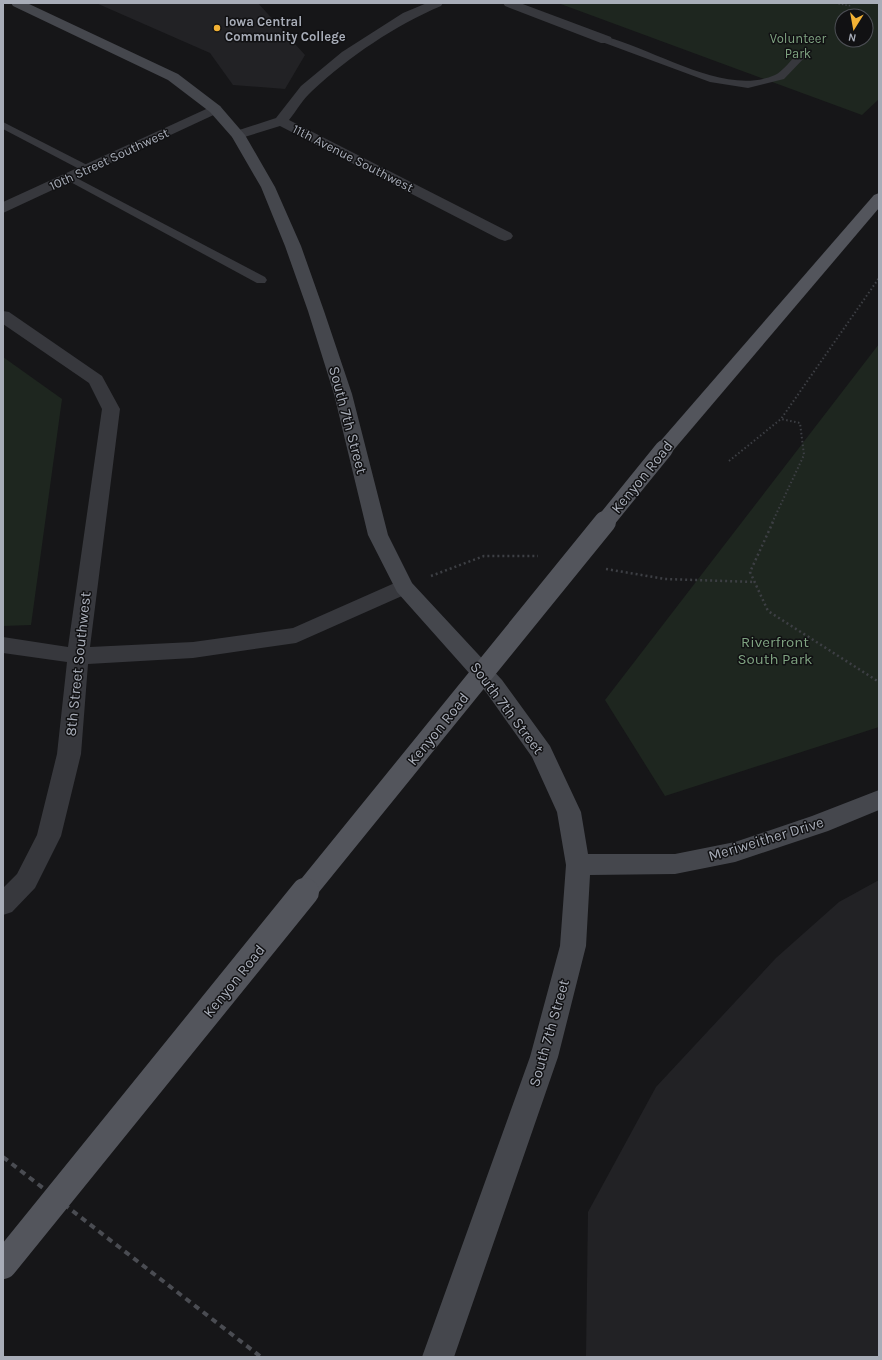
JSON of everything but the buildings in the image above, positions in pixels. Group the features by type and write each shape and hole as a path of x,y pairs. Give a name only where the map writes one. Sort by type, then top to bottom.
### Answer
{"main road":[{"name":"Kenyon Road","path":"3,1265 664,449 879,198"}],"street":[{"path":"17,3 173,77 215,109 238,135"},
{"path":"281,121 306,89 347,55 407,16 437,3"},
{"path":"509,3 606,40"},
{"name":"10th Street Southwest","path":"3,208 215,109"},
{"name":"11th Avenue Southwest","path":"238,135 281,121 504,236"},
{"name":"South 7th Street","path":"238,135 268,187 293,246 316,311 343,394 378,535 404,587 494,686 542,752 569,812 578,865 573,946 544,1057 438,1357"},
{"name":"8th Street Southwest","path":"3,316 96,380 111,409 78,656 69,754 49,836 26,881 3,904"},
{"path":"3,645 78,656 192,650 296,635 404,587"},
{"name":"Meriweither Drive","path":"578,865 676,864 734,852 819,824 879,800"}],"lane":[{"path":"606,40 714,80 748,86 780,77 803,54"},
{"path":"3,125 87,169"},
{"path":"69,177 260,280"}],"path":[{"path":"835,3 851,6"},
{"path":"729,461 781,419 879,278"},
{"path":"781,419 800,424 804,455 750,572 768,611 879,682"}],"shaded area":[{"name":"Iowa Central Community College","path":"96,3 258,3 305,55 285,89 233,85 210,53"},
{"path":"879,880 879,1357 586,1357 588,1212 656,1087 776,958 839,902"}],"green space":[{"name":"Volunteer Park","path":"558,3 879,3 879,99 862,115"},
{"name":"Riverfront South Park","path":"879,344 879,727 665,796 605,700"},
{"path":"3,357 62,399 31,625 3,626"}],"railway":[{"path":"3,1157 261,1357"}],"place":[{"name":"Iowa Central Community College","path":"217,28"}]}
